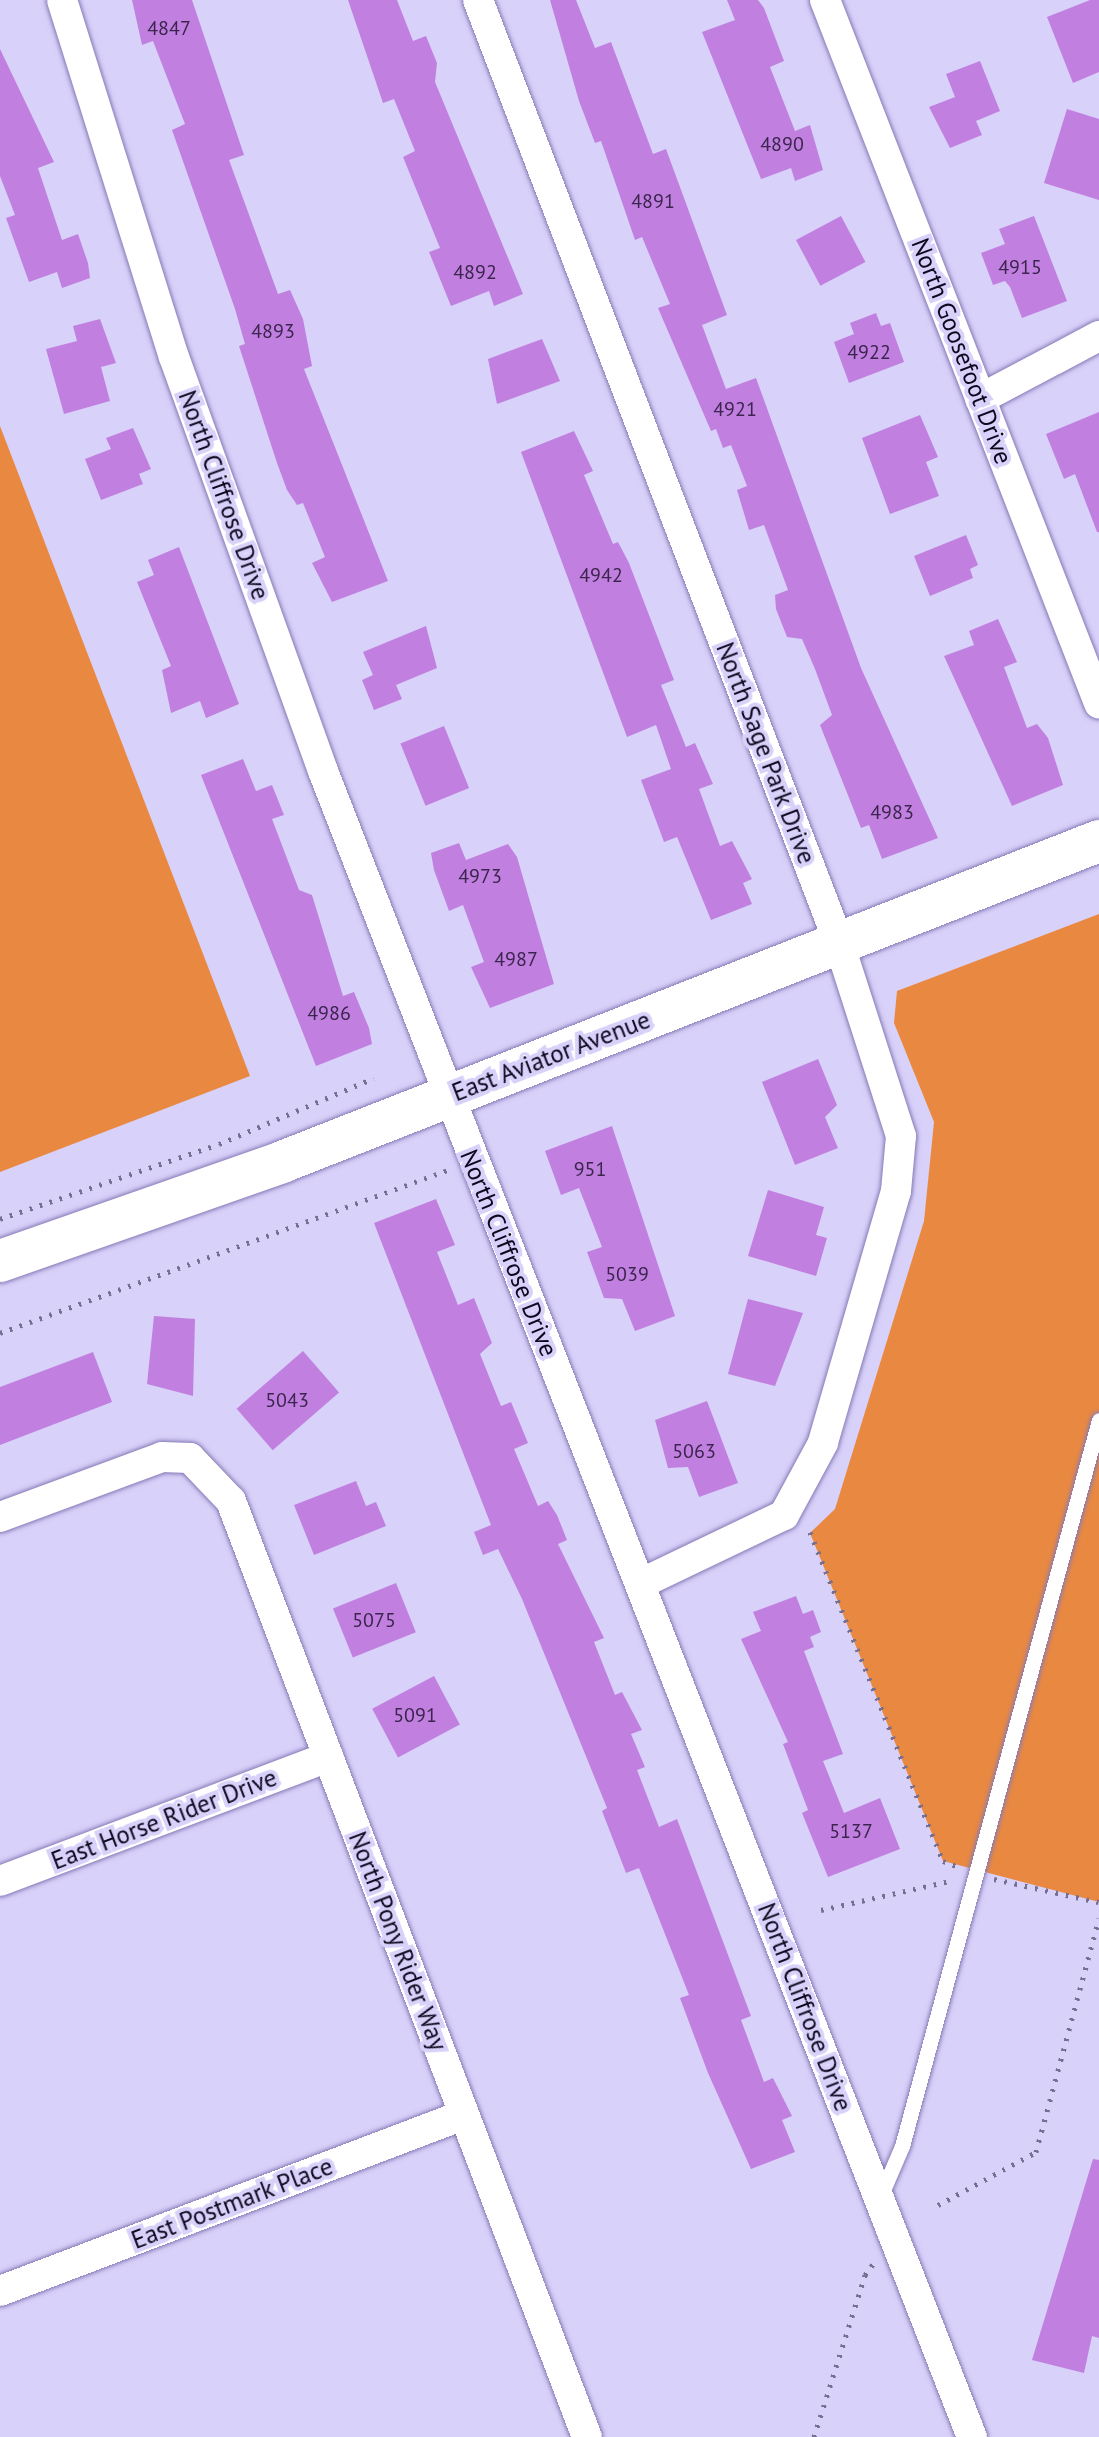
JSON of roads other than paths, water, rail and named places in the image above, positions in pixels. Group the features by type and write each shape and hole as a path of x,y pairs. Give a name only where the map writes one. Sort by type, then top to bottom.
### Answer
{"street":[{"name":"North Cliffrose Drive","path":"62,0 174,357 447,1098 642,1583 972,2437"},
{"name":"North Sage Park Drive","path":"478,0 839,943 898,1121 896,1191 823,1444 784,1514 642,1583"},
{"name":"North Goosefoot Drive","path":"825,0 1099,703"},
{"path":"980,399 1099,336"},
{"name":"East Aviator Avenue","path":"0,1261 447,1098 1099,840"},
{"name":"North Pony Rider Way","path":"0,1517 144,1462 190,1458 220,1486 239,1516 588,2437"},
{"name":"East Horse Rider Drive","path":"0,1881 328,1757"},
{"name":"East Postmark Place","path":"0,2291 464,2114"}],"lane":[{"path":"879,2200 902,2146 1099,1420"}]}
